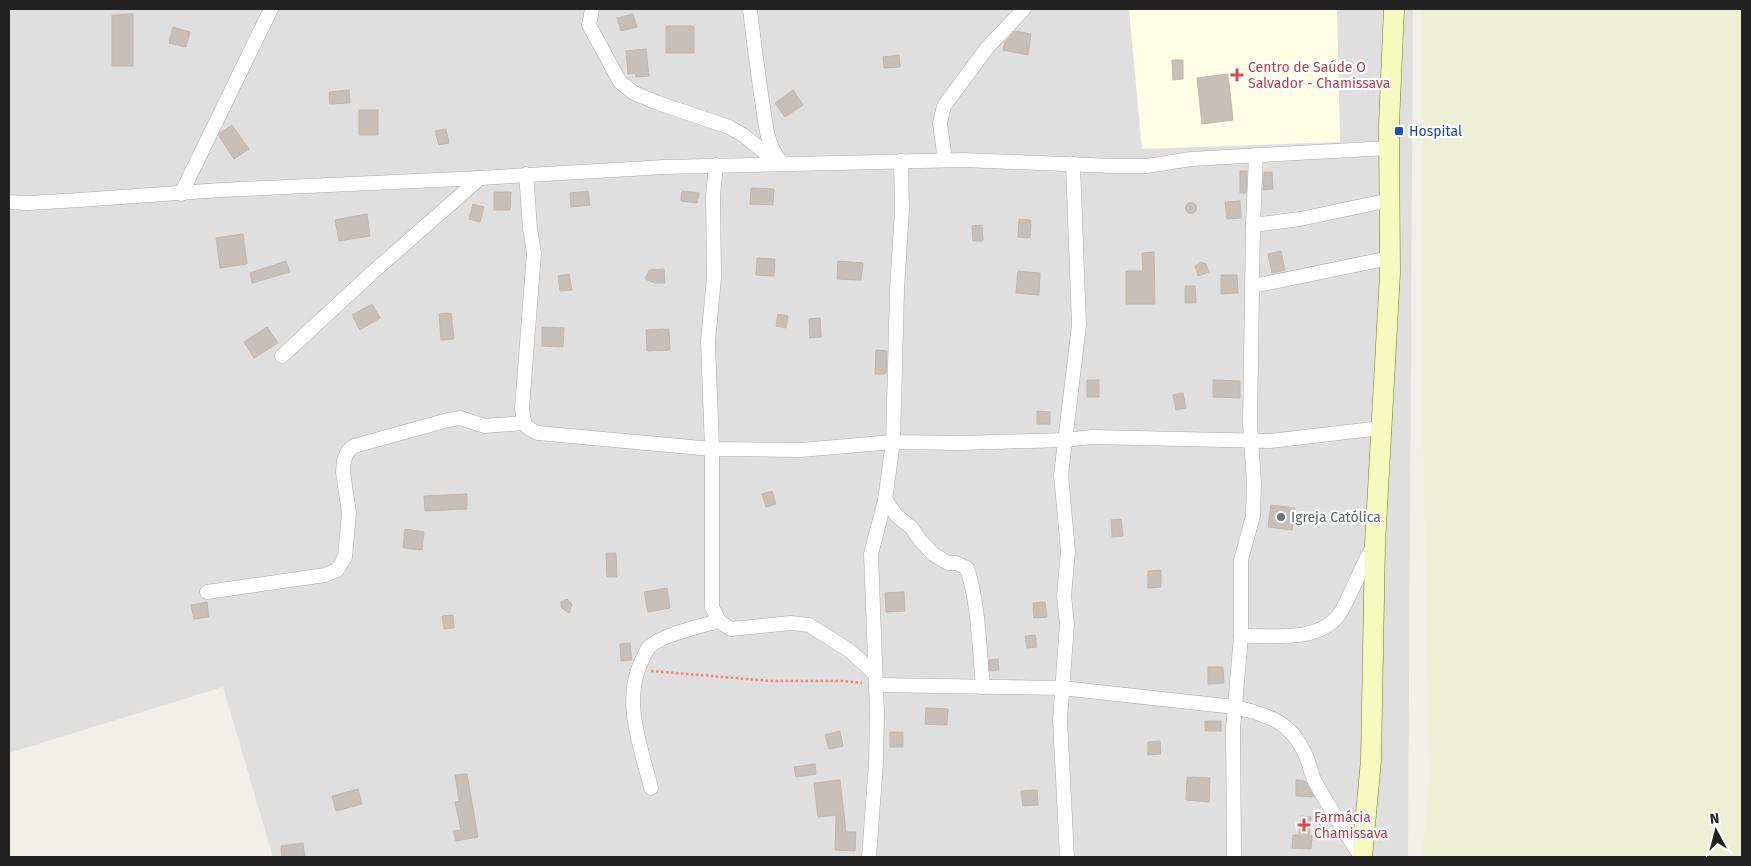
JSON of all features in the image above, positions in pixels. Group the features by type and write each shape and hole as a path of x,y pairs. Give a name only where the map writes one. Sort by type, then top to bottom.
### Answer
{"street":[{"path":"182,194 271,9"},
{"path":"592,9 589,25 620,82 634,93 658,103 729,127 743,135 768,155 779,159"},
{"path":"750,9 769,141 779,159"},
{"path":"945,160 940,123 944,106 987,48 1024,9"},
{"path":"1362,857 1371,760 1375,544 1390,258 1389,148 1394,9"},
{"path":"9,202 716,165 779,159 945,160 1147,166 1191,159 1389,148"},
{"path":"1234,857 1233,729 1241,636 1242,560 1253,516 1254,483 1250,424 1256,155"},
{"path":"869,857 876,764 870,554 885,500 893,442 897,290 902,209 901,161"},
{"path":"1067,857 1060,742 1067,624 1064,596 1068,551 1061,475 1079,325 1073,164"},
{"path":"716,165 713,196 714,278 708,341 712,449 712,608 719,621 731,629 791,623 809,625 850,650 875,679 983,686 1062,688 1235,707 1257,712 1276,720 1297,737 1327,803 1362,857"},
{"path":"526,174 534,253 522,408 524,423 529,429 538,433 712,449 801,450 893,442 961,443 1064,440 1092,437 1270,441 1381,428"},
{"path":"282,356 373,272 480,178"},
{"path":"1253,225 1300,219 1390,200"},
{"path":"1252,286 1390,258"},
{"path":"207,592 325,575 337,570 345,557 349,513 343,472 344,460 348,451 354,446 460,418 485,426 524,423"},
{"path":"885,500 897,516 911,526 920,540 933,554 948,563 956,563 967,568 977,616 983,686"},
{"path":"1241,636 1310,634 1325,628 1339,616 1364,559 1375,544"},
{"path":"651,788 632,707 633,684 637,670 648,648 668,636 719,621"}],"path":[{"path":"637,670 771,681 875,679"}],"shaded area":[{"path":"9,9 1413,9 1408,857 273,857 223,687 9,753"},
{"name":"Centro de Saúde O Salvador - Chamissava","path":"1129,9 1337,9 1340,142 1142,149"},
{"path":"1423,9 1742,9 1742,857 1422,857 1429,781 1423,432"}],"building":[{"path":"133,14 133,66 112,66 112,15"},
{"path":"633,14 637,27 621,31 617,18"},
{"path":"666,26 694,26 694,53 666,53"},
{"path":"173,27 190,32 186,47 169,43"},
{"path":"1015,31 1031,34 1028,55 1003,50 1005,42"},
{"path":"646,49 649,76 636,77 635,73 628,74 626,51"},
{"path":"899,55 900,67 884,68 883,57"},
{"path":"1172,60 1183,60 1183,79 1173,80"},
{"path":"1228,74 1233,120 1202,124 1197,78"},
{"path":"349,90 350,103 330,104 329,92"},
{"path":"793,90 803,105 785,117 775,103"},
{"path":"359,110 378,110 378,135 359,135"},
{"path":"232,125 249,149 234,159 219,136 220,133"},
{"path":"446,129 449,143 439,145 435,131"},
{"path":"1240,171 1247,171 1246,193 1240,193"},
{"path":"1264,172 1272,172 1273,189 1263,190"},
{"path":"751,188 774,189 773,205 750,204"},
{"path":"588,191 590,205 571,207 570,193"},
{"path":"682,191 699,193 697,203 681,201"},
{"path":"494,192 511,192 510,210 494,210"},
{"path":"1240,201 1241,218 1227,219 1225,202"},
{"path":"1189,203 1193,203 1196,208 1195,212 1189,213 1186,210 1186,206"},
{"path":"473,204 484,207 480,222 469,219"},
{"path":"367,214 370,236 339,241 335,220"},
{"path":"1019,219 1031,220 1030,238 1018,237"},
{"path":"982,225 983,241 973,241 972,226"},
{"path":"243,234 247,264 220,268 216,238"},
{"path":"1281,251 1285,270 1272,273 1268,254"},
{"path":"1154,252 1155,304 1126,304 1126,271 1143,271 1142,253"},
{"path":"757,258 775,259 774,276 756,275"},
{"path":"286,261 290,272 252,283 250,273"},
{"path":"838,261 863,263 861,280 837,279"},
{"path":"1200,262 1206,264 1209,272 1198,276 1195,266"},
{"path":"664,269 665,283 655,283 645,279 649,270"},
{"path":"1018,271 1040,273 1039,295 1016,293"},
{"path":"569,274 572,290 560,291 558,276"},
{"path":"1221,275 1237,275 1238,293 1221,294"},
{"path":"1185,286 1195,286 1196,303 1185,303"},
{"path":"372,304 380,318 360,330 352,315"},
{"path":"451,313 454,339 441,340 439,314"},
{"path":"778,314 788,316 786,328 776,326"},
{"path":"820,318 821,337 810,338 809,319"},
{"path":"267,327 278,343 254,358 244,342"},
{"path":"542,327 564,328 563,347 542,346"},
{"path":"669,329 670,350 647,351 646,330"},
{"path":"876,350 887,351 886,374 875,374"},
{"path":"1087,380 1099,380 1099,397 1087,397"},
{"path":"1213,380 1240,381 1240,398 1213,397"},
{"path":"1183,393 1186,408 1176,410 1173,395"},
{"path":"1037,411 1050,412 1050,424 1037,424"},
{"path":"772,491 776,504 766,507 762,494"},
{"path":"467,494 467,509 425,511 424,496"},
{"path":"1271,505 1295,508 1292,530 1268,527"},
{"path":"1121,519 1123,536 1112,537 1111,520"},
{"path":"405,529 424,532 422,550 403,548"},
{"path":"606,553 616,553 617,577 607,577"},
{"path":"1161,570 1161,587 1148,588 1148,571"},
{"path":"667,588 670,608 648,612 644,592"},
{"path":"904,592 905,611 886,612 885,593"},
{"path":"567,599 572,604 569,613 561,605 561,602"},
{"path":"207,602 209,617 194,619 191,605"},
{"path":"1045,602 1047,617 1034,618 1033,603"},
{"path":"453,615 454,628 444,629 442,616"},
{"path":"1035,635 1037,647 1027,648 1025,636"},
{"path":"630,643 632,660 621,661 620,644"},
{"path":"998,659 999,670 990,671 989,660"},
{"path":"1208,667 1223,667 1224,683 1208,684"},
{"path":"926,708 948,709 947,725 925,724"},
{"path":"1205,721 1221,721 1221,731 1205,731"},
{"path":"840,731 843,746 829,749 825,735"},
{"path":"890,732 903,732 903,747 890,747"},
{"path":"1160,741 1161,754 1148,755 1148,742"},
{"path":"815,764 816,774 796,777 794,767"},
{"path":"467,774 478,837 456,841 453,831 461,830 455,802 459,801 455,775"},
{"path":"1187,777 1210,778 1209,802 1186,800"},
{"path":"840,780 846,832 856,832 855,851 835,850 836,815 818,817 814,783"},
{"path":"1296,780 1305,781 1314,797 1296,796"},
{"path":"358,789 362,804 336,811 332,796"},
{"path":"1037,790 1038,805 1023,806 1021,791"},
{"path":"1301,816 1311,817 1309,836 1312,836 1311,849 1292,848 1293,835 1299,835"},
{"path":"303,843 305,857 282,857 281,846"}],"place":[{"name":"Centro de Saúde O Salvador - Chamissava","path":"1237,75"},
{"name":"Hospital","path":"1399,131"},
{"name":"Igreja Católica","path":"1281,517"},
{"name":"Farmácia Chamissava","path":"1304,825"}]}
